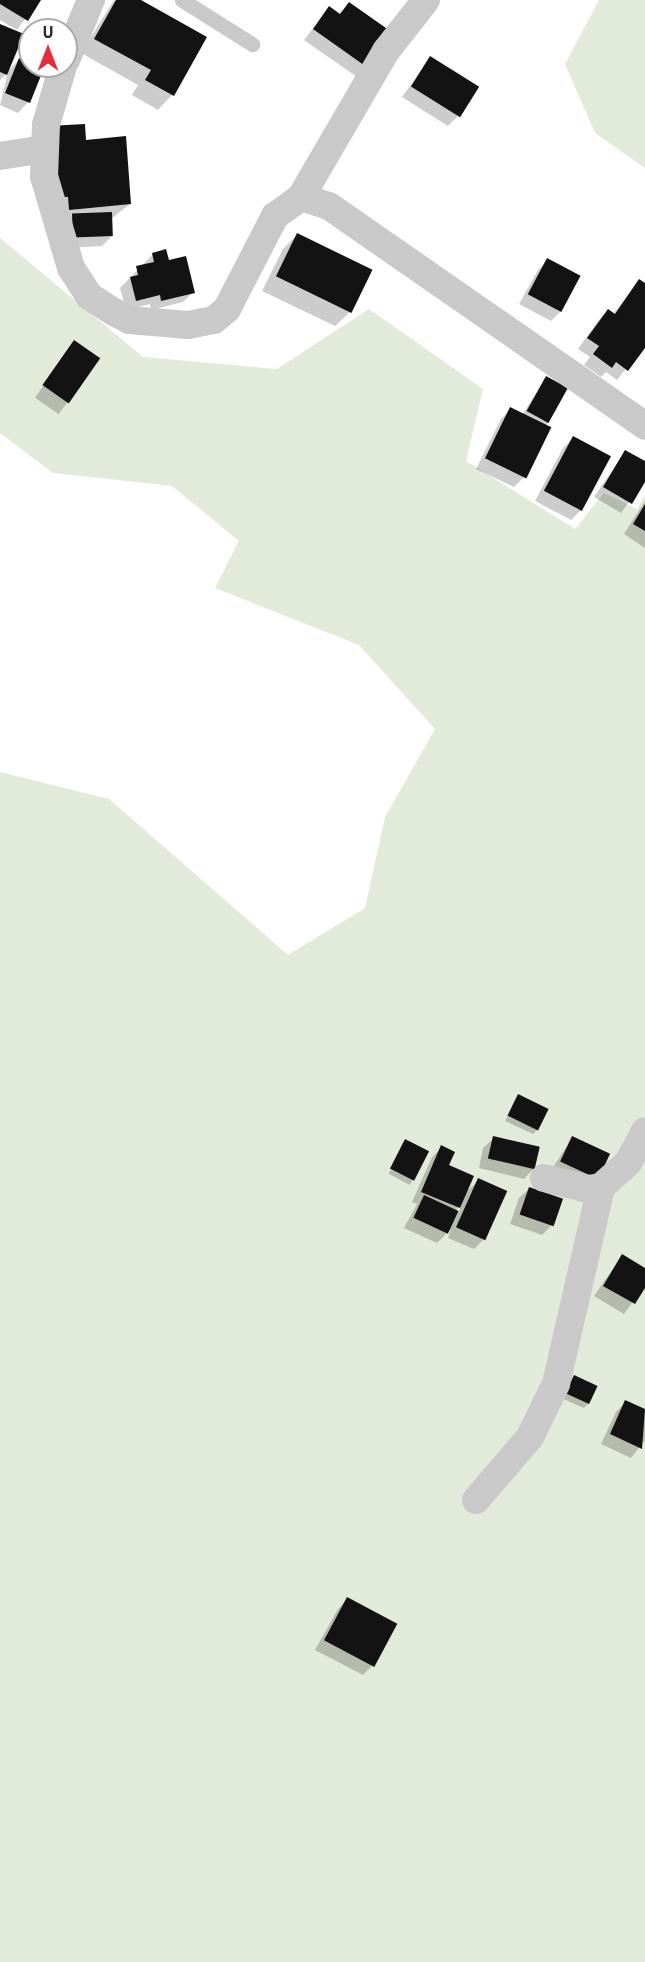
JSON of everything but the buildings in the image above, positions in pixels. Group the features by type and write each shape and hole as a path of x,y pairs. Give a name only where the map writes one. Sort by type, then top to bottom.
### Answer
{"street":[{"path":"78,31 91,0"},
{"path":"58,78 52,94 44,149 44,176 52,217 71,268 89,296 129,320 188,325 214,320 227,309 275,216 301,197 386,51 426,0"},
{"path":"0,156 44,149"},
{"path":"301,197 329,206 645,426"},
{"path":"544,1178 588,1189 601,1187 628,1163 645,1131"},
{"path":"476,1500 530,1437 552,1393 601,1187"}],"lane":[{"path":"182,0 252,44"}],"green space":[{"path":"599,0 645,0 645,168 595,133 565,64"},
{"path":"0,238 143,357 277,369 369,309 483,389 466,461 575,529 604,493 637,509 645,495 645,1962 0,1962 0,772 109,799 288,955 365,908 385,817 435,729 359,645 215,588 239,541 172,486 53,473 0,433"}]}
